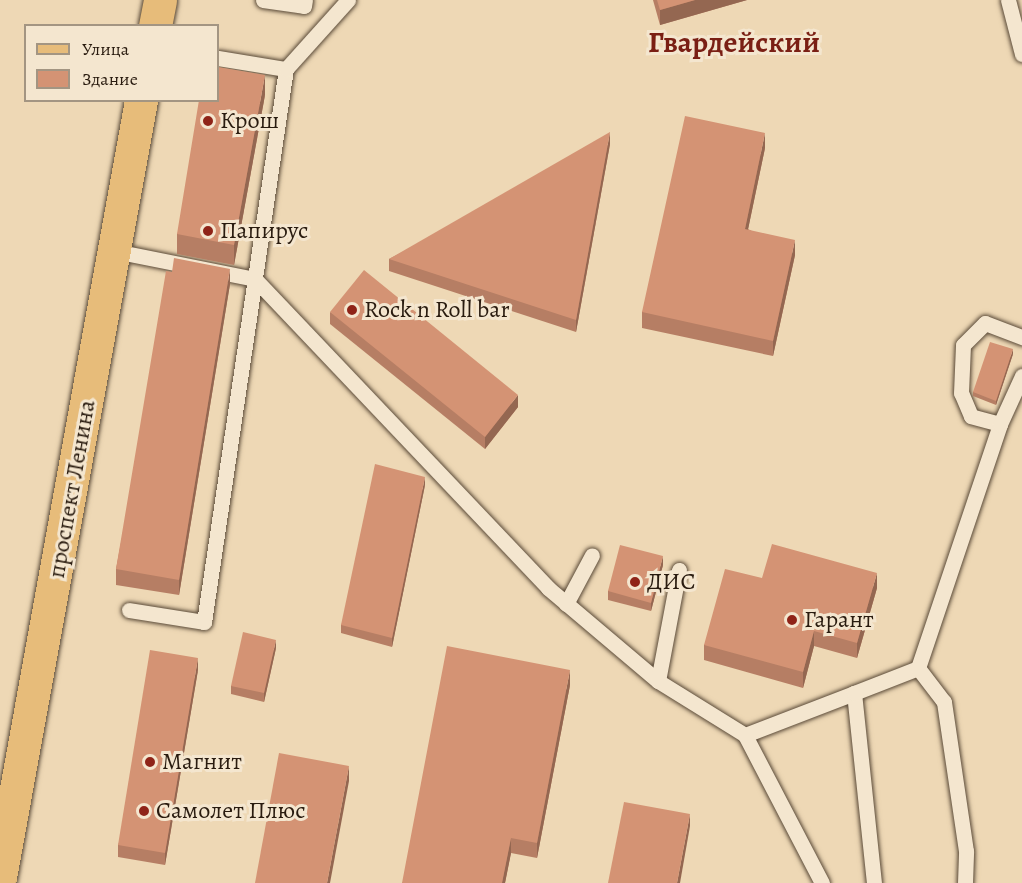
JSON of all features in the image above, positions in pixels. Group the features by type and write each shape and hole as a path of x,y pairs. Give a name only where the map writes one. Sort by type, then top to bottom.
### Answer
{"main road":[{"path":"155,24 160,0"},
{"name":"проспект Ленина","path":"0,877 116,251 141,102"}],"lane":[{"path":"263,0 304,6 305,0"},
{"path":"129,610 204,622 286,69 348,0"},
{"path":"1008,0 1022,54"},
{"path":"219,58 286,69"},
{"path":"116,251 255,279 566,604 658,681 745,735 822,883"},
{"path":"1000,424 971,416 961,393 963,345 985,323 1022,337"},
{"path":"918,668 1000,424 1022,376"},
{"path":"566,604 592,555"},
{"path":"658,681 679,570"},
{"path":"745,735 918,668"},
{"path":"918,668 944,702 966,851 965,883"},
{"path":"854,693 874,883"}],"building":[{"path":"657,0 695,0 660,10"},
{"path":"219,67 265,75 234,245 177,234 199,102 219,102"},
{"path":"685,116 765,133 745,229 795,240 773,341 642,312"},
{"path":"610,132 576,320 389,259"},
{"path":"174,258 230,269 179,580 116,569 166,271 172,272"},
{"path":"364,270 518,395 485,437 330,312"},
{"path":"990,342 1013,349 996,401 973,392"},
{"path":"375,464 425,477 392,638 341,625"},
{"name":"Гарант","path":"772,544 877,573 857,643 814,631 803,672 704,645 725,569 762,578"},
{"name":"ДИС","path":"620,545 663,556 651,603 608,591"},
{"path":"243,632 276,640 264,693 231,686"},
{"path":"447,646 570,670 537,843 511,838 502,883 402,883"},
{"path":"150,650 198,658 165,853 118,845"},
{"path":"279,753 349,766 327,883 255,883"},
{"path":"624,802 690,814 677,883 608,883"}],"place":[{"name":"Крош","path":"208,121"},
{"name":"Папирус","path":"208,231"},
{"name":"Rock n Roll bar","path":"352,310"},
{"name":"ДИС","path":"635,582"},
{"name":"Гарант","path":"792,620"},
{"name":"Магнит","path":"150,762"},
{"name":"Самолет Плюс","path":"144,811"}],"district":[{"name":"Гвардейский","path":"734,42"}]}
